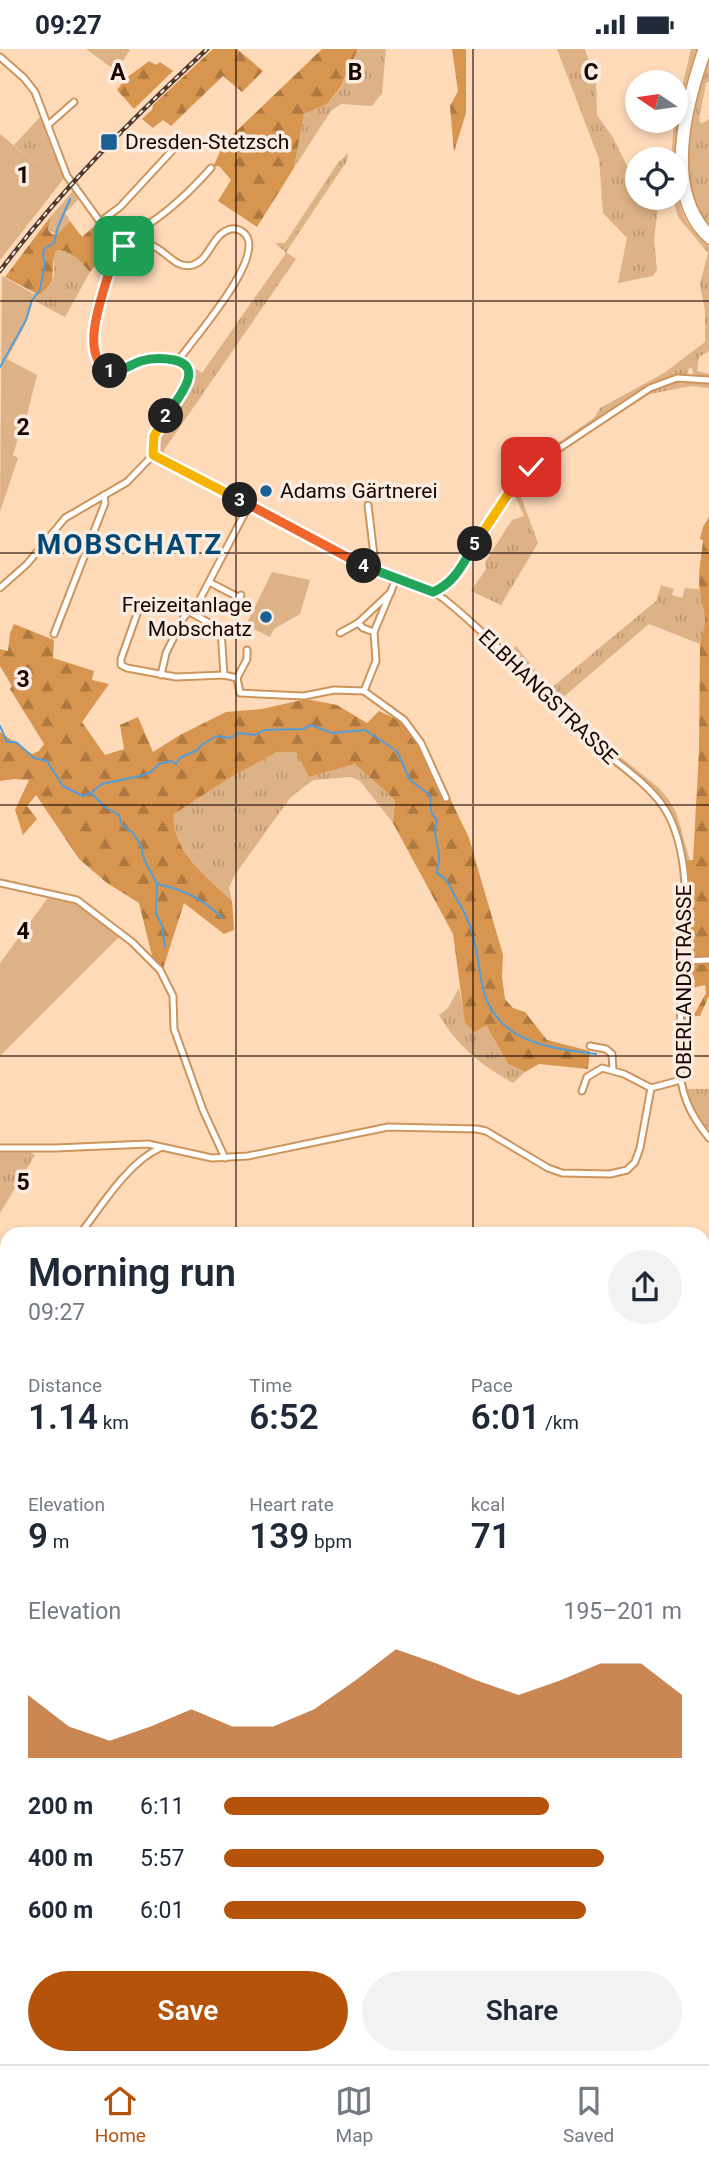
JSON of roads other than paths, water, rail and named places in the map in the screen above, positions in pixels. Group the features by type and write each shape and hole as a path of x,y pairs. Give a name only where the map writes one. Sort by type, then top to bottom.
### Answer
{"highway":[{"path":"702,49 684,117 680,173 682,199 687,212 694,225 709,240"},
{"path":"708,49 690,109 685,159 691,202 696,216 709,232"}],"street":[{"path":"0,57 32,88 67,176 116,246"},
{"path":"48,125 74,102"},
{"path":"101,221 120,207 181,141"},
{"path":"0,588 27,564 65,518 131,479 153,455 152,441 156,431 190,378 190,370 178,361 158,358 116,371 106,369 97,359 93,348 94,335 116,246 176,205 211,168"},
{"path":"116,246 144,242 161,249 174,261 191,265 201,261 219,236 227,230 236,229 245,233 250,241 250,251 230,290 178,361"},
{"path":"444,599 447,586 518,479 531,467 650,388 677,378 709,380"},
{"name":"ELBHANGSTRASSE","path":"153,455 376,572 433,592 444,599 515,663 587,737 655,796 670,818 683,860"},
{"path":"54,634 104,503 104,495"},
{"path":"161,675 166,653 184,617 199,601 249,505"},
{"path":"368,505 376,572"},
{"path":"364,691 376,661 374,632 396,579"},
{"path":"209,582 240,598 242,595"},
{"path":"433,592 447,586"},
{"path":"340,633 358,623 391,592"},
{"path":"190,611 221,630 224,675"},
{"path":"137,614 124,646 121,665 184,678 224,675 237,678"},
{"path":"358,623 374,632"},
{"path":"247,650 247,659 237,678 240,693 304,696 334,689 364,691 404,720 421,743 446,797"},
{"name":"OBERLANDSTRASSE","path":"683,860 685,883 679,1060 681,1080 690,1111 709,1138"},
{"path":"0,883 77,900 132,942 160,970 173,996 174,1028 203,1110 225,1158"},
{"path":"682,961 709,960"},
{"path":"590,1046 606,1049 612,1054 613,1070"},
{"path":"582,1091 587,1077 594,1070 602,1068 613,1070 650,1088 681,1080"},
{"path":"3,1148 148,1144 225,1158 248,1156 388,1127 477,1129 486,1131 548,1168 562,1173 618,1173 635,1162 644,1131 650,1088"},
{"path":"86,1227 134,1166 146,1154 160,1148"}],"waterway":[{"path":"0,367 26,320 32,300 40,290 45,263 44,249 54,243 70,199"},
{"path":"0,726 7,742 16,742 34,758 47,761 63,786 83,796 102,784 151,772 159,764 171,761 176,764 180,758 217,736 230,738 239,733 255,735 264,730 303,729 311,725 332,733 365,730 397,751 410,780 430,795 431,811 437,821 437,873 444,878 467,918 486,999 495,1016 522,1037 539,1044 596,1054"},
{"path":"92,794 105,807 119,815 122,825 133,833 141,845 144,859 157,884 192,896 208,905 222,918"},
{"path":"157,884 156,914 162,925 165,947"}],"railway":[{"path":"0,271 48,211 99,155 207,49"}],"place":[{"name":"Dresden-Stetzsch","path":"109,142"},
{"name":"Adams Gärtnerei","path":"266,491"},
{"name":"Freizeitanlage Mobschatz","path":"266,617"}],"district":[{"name":"MOBSCHATZ","path":"130,544"}]}
